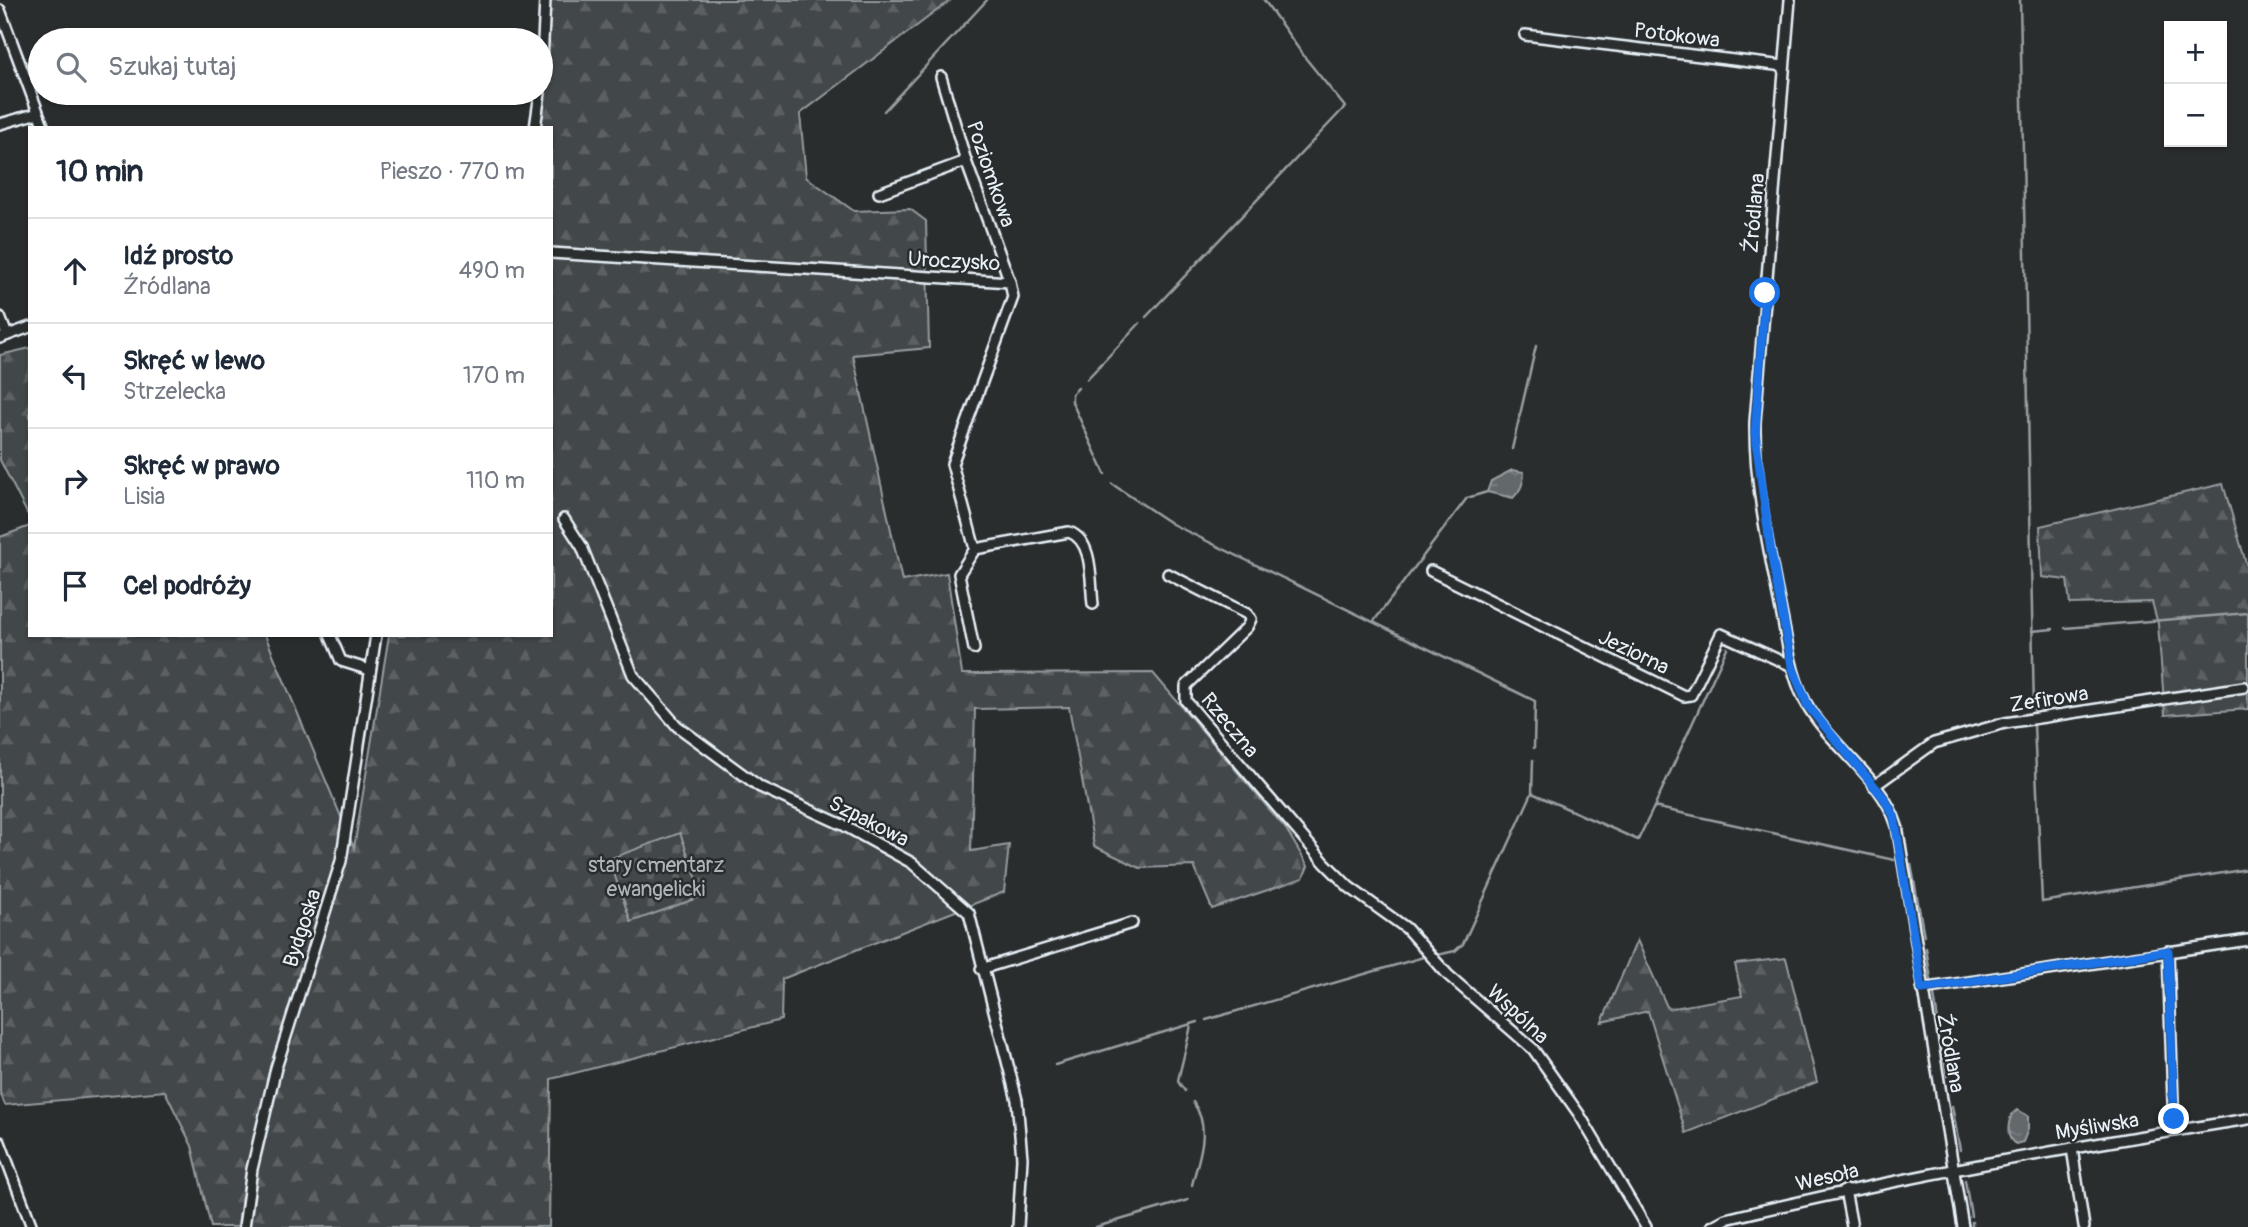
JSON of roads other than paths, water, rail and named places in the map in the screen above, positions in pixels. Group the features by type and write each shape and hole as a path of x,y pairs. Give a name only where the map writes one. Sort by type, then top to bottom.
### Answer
{"street":[{"path":"544,28 545,0"},
{"name":"Źródlana","path":"1790,0 1755,433 1771,552 1792,666 1808,706 1891,808 1897,826 1963,1227"},
{"path":"0,10 28,86"},
{"name":"Potokowa","path":"1525,35 1784,66"},
{"name":"Poziomkowa","path":"940,76 966,161 1010,282"},
{"path":"35,105 43,126"},
{"path":"535,126 538,105"},
{"path":"0,124 38,113"},
{"path":"879,193 966,161"},
{"name":"Uroczysko","path":"553,253 1010,282 1013,297 952,464 975,549"},
{"path":"0,317 3,336 28,328"},
{"name":"Szpakowa","path":"564,519 582,547 633,675 664,713 708,751 760,787 845,826 912,863 969,913 981,969 1017,1100 1022,1158 1018,1227"},
{"path":"974,649 959,574 975,549 1069,532 1076,535 1086,546 1093,604"},
{"name":"Jeziorna","path":"1431,571 1684,696 1691,695 1721,634 1792,666"},
{"name":"Rzeczna","path":"1168,574 1247,614 1251,619 1247,627 1186,686 1186,701 1325,863"},
{"path":"331,637 341,661 370,670"},
{"name":"Bydgoska","path":"244,1227 252,1169 276,1068 341,861 376,637"},
{"name":"Zefirowa","path":"1874,786 1934,743 2004,723 2244,688"},
{"name":"Wspólna","path":"1325,863 1349,887 1406,928 1448,975 1533,1049 1585,1124 1646,1227"},
{"path":"981,969 1132,923"},
{"path":"1922,989 2248,940"},
{"path":"2168,951 2174,1131"},
{"name":"Myśliwska","path":"1953,1168 2248,1119"},
{"path":"0,1142 32,1227"},
{"path":"2072,1148 2084,1227"},
{"name":"Wesoła","path":"1711,1227 1726,1219 1953,1168"},
{"path":"1846,1190 1852,1227"}],"water":[{"path":"1512,470 1524,472 1522,486 1513,498 1487,492 1491,481"},
{"path":"2018,1110 2028,1116 2028,1129 2023,1142 2016,1144 2010,1138 2009,1126 2012,1114"}],"waterway":[{"path":"884,111 987,0"},
{"path":"1146,317 1345,107 1303,55 1264,0"},
{"path":"2020,0 2034,712"},
{"path":"1087,379 1140,323"},
{"path":"1512,449 1536,346"},
{"path":"1078,388 1072,394 1072,402 1105,474"},
{"path":"1112,484 1172,524 1535,701 1534,748"},
{"path":"1374,621 1467,498 1487,492"},
{"path":"2065,628 2248,613"},
{"path":"2032,631 2053,629"},
{"path":"1654,807 1727,648"},
{"path":"2034,725 2042,902 2248,869"},
{"path":"1437,955 1455,951 1463,944 1532,793 1533,760"},
{"path":"1532,793 1638,840 1654,807 1894,860"},
{"path":"1911,864 1924,936"},
{"path":"1926,948 1931,980"},
{"path":"1206,1020 1427,956"},
{"path":"1934,995 1940,1034"},
{"path":"1185,1091 1179,1078 1191,1024 1198,1022"},
{"path":"1055,1065 1191,1024"},
{"path":"1942,1047 1947,1076"},
{"path":"1192,1185 1203,1132 1199,1112 1193,1102"},
{"path":"1952,1106 1960,1150"},
{"path":"1965,1180 1971,1216"},
{"path":"1096,1227 1188,1200"},
{"path":"1972,1222 1972,1227"}],"park label":[{"name":"stary cmentarz ewangelicki","path":"656,877"}]}
